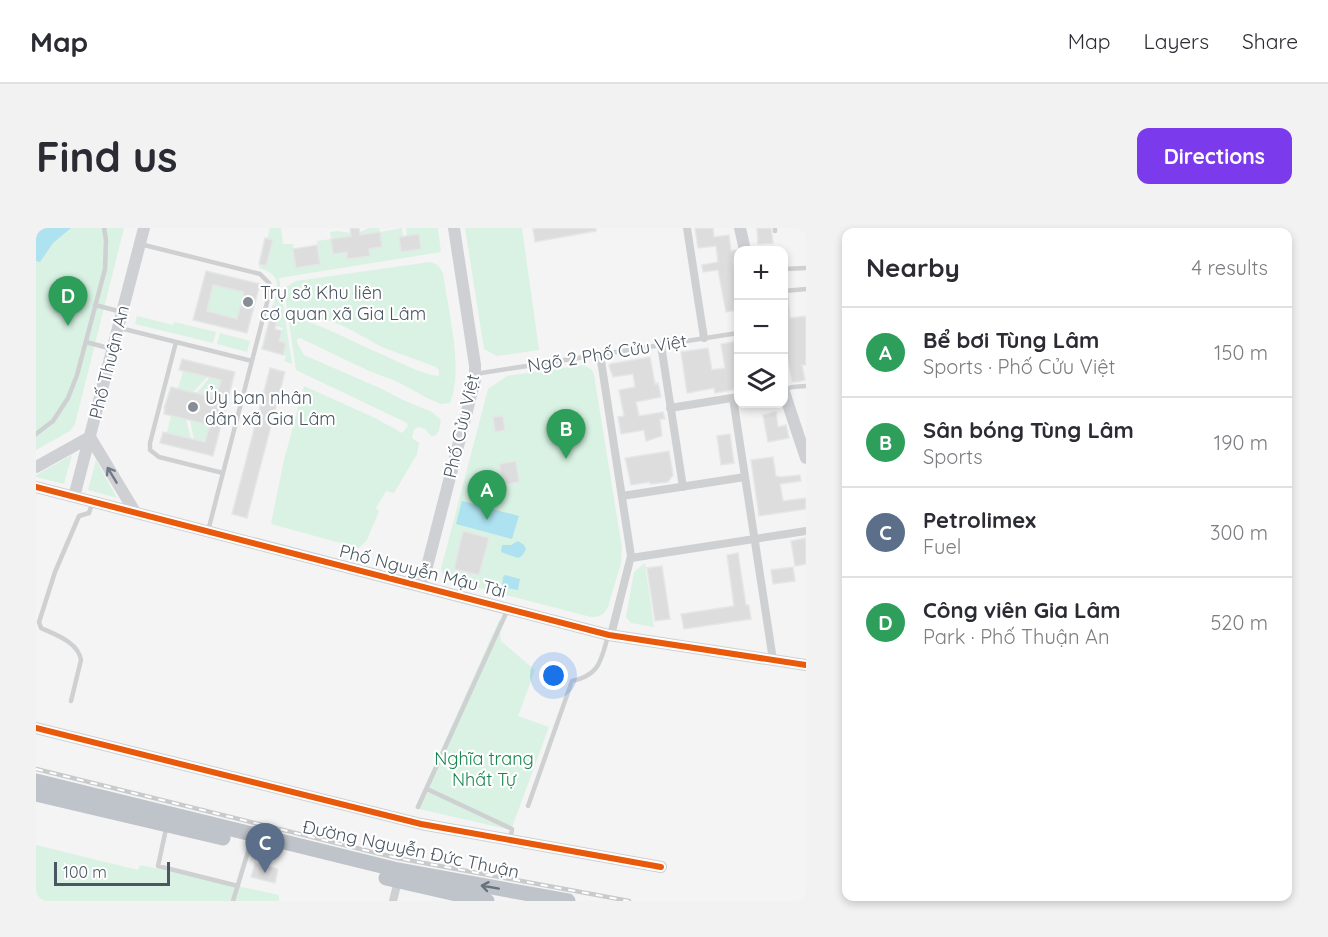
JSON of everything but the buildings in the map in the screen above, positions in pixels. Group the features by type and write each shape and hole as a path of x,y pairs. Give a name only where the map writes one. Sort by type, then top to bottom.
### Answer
{"highway":[{"name":"Đường Nguyễn Đức Thuận","path":"36,782 398,881 487,901"},
{"name":"Đường Nguyễn Đức Thuận","path":"36,794 260,844 568,901"}],"street":[{"name":"Phố Thuận An","path":"74,497 144,228"},
{"name":"Phố Cửu Việt","path":"422,586 474,387 475,374 454,228"},
{"path":"687,228 704,338"},
{"path":"740,228 744,246"},
{"path":"661,345 683,487"},
{"path":"600,354 631,558 610,635"},
{"path":"670,408 734,398"},
{"path":"788,406 806,458"},
{"path":"737,408 745,477 773,660"},
{"path":"36,467 90,437 135,512"},
{"path":"622,496 745,477"},
{"name":"Phố Nguyễn Mậu Tài","path":"36,487 610,635 806,665"},
{"path":"631,558 806,531"},
{"path":"36,728 372,813 509,841 661,867"},
{"path":"393,901 398,881"}],"lane":[{"path":"36,434 52,421 68,398 77,375 105,268 104,228"},
{"path":"140,244 260,274 267,279 270,291 208,531"},
{"path":"788,269 806,268"},
{"path":"788,291 806,289"},
{"path":"95,305 122,312"},
{"path":"118,327 252,361"},
{"name":"Ngõ 2 Phố Cửu Việt","path":"475,374 734,334"},
{"path":"86,342 112,349"},
{"path":"176,342 150,450 159,457 223,473"},
{"path":"788,389 806,386"},
{"path":"71,701 81,660 80,654 73,645 41,628 39,622 55,572 79,516 89,513 93,501"},
{"path":"418,807 508,609"},
{"path":"528,806 572,681 589,675 598,667 610,635"},
{"path":"427,789 512,829 509,841"},
{"path":"167,825 158,866 238,886"},
{"path":"233,901 238,886 260,844"}],"green space":[{"path":"36,228 124,228 75,424 70,431 36,450"},
{"path":"270,228 281,228 283,244 293,244 296,268 319,264 317,241 331,239 347,252 347,258 382,246 379,232 360,235 360,232 369,228 379,228 380,232 402,228 403,237 399,237 401,252 421,249 419,234 407,236 406,228 438,228 441,252 279,278 292,364 284,361 286,343 279,341 283,328 276,326 280,309 273,306 277,282 272,274 259,268"},
{"path":"465,228 522,228 539,350 497,356 484,349"},
{"path":"330,232 351,233 351,236 331,239"},
{"path":"430,262 438,265 443,273 456,374 450,403 441,404 398,382 369,371 300,338 297,339 304,355 432,412 441,420 439,431 435,436 431,436 425,429 419,427 414,429 412,438 419,443 417,454 394,493 386,491 376,508 379,511 367,540 359,548 271,524 284,460 304,386 375,418 402,433 408,426 407,423 296,370 284,288 296,281","holes":["298,308 322,320 336,323 387,349 436,367 439,375 415,369 299,318 294,315 294,310"]},
{"path":"213,285 244,292 237,319 207,311"},
{"path":"137,316 216,332 213,343 135,324"},
{"path":"220,333 250,341 247,352 217,344"},
{"path":"584,365 592,370 594,375 622,548 621,563 608,607 601,615 591,617 445,579 441,569 488,389 507,376"},
{"path":"183,371 207,377 193,392 178,389"},
{"path":"210,377 221,380 216,398 197,393"},
{"path":"171,415 186,419 191,439 167,433"},
{"path":"190,420 210,425 205,442 194,440"},
{"path":"72,455 64,484 36,477 36,475"},
{"path":"96,460 117,498 88,490"},
{"path":"645,563 654,627 631,623 626,617 634,572"},
{"name":"Nghĩa trang Nhất Tự","path":"499,620 504,622 500,632 501,641 535,670 518,716 549,727 511,830 415,808"},
{"path":"36,845 138,870 140,865 279,895 279,901 36,901"}],"water":[{"path":"36,228 71,228 53,243 40,262 36,261"},
{"path":"462,501 519,516 512,539 456,524"},
{"path":"518,541 526,549 522,556 518,558 501,552 502,545 511,545"},
{"path":"505,575 520,579 518,590 502,587"}],"railway":[{"path":"36,769 397,858 629,901"}],"cycle path":[{"path":"36,487 609,635 806,665"},
{"path":"36,728 421,824 661,867"}],"place":[{"name":"Trụ sở Khu liên cơ quan xã Gia Lâm","path":"248,302"},
{"name":"Công viên Gia Lâm","path":"68,326"},
{"name":"Ủy ban nhân dân xã Gia Lâm","path":"193,407"},
{"name":"Sân bóng Tùng Lâm","path":"566,459"},
{"name":"Bể bơi Tùng Lâm","path":"487,520"},
{"name":"Petrolimex","path":"265,873"}]}
